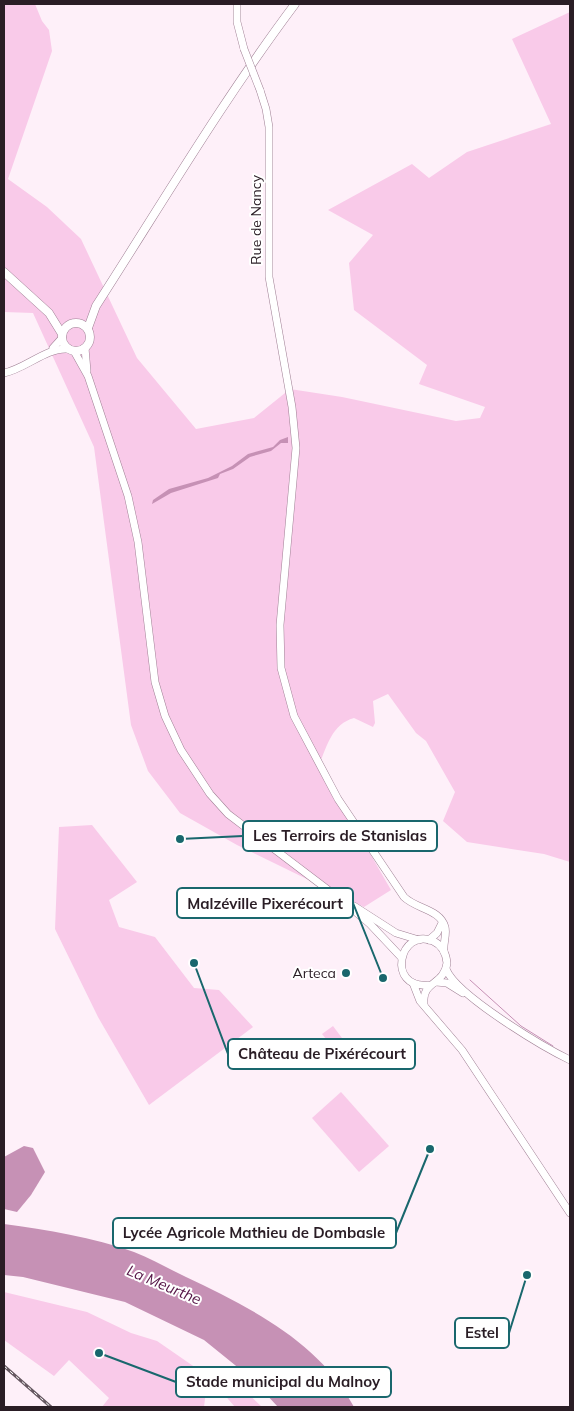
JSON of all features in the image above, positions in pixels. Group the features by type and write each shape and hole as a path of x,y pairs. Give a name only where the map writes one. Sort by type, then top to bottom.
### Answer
{"main road":[{"name":"Rue de Nancy","path":"237,4 237,22 244,49 260,90 269,127 269,277 281,333 296,438 294,480 279,635 281,668 288,699 298,723 345,813 408,902 435,914 442,923"},
{"path":"41,358 58,345 62,336 74,323 88,317 96,306 256,56 295,4"},
{"path":"4,272 49,313 88,376"},
{"path":"96,306 88,328 90,337 85,348 88,376 128,496 138,542 154,676 162,707 176,740 203,785 228,814 344,902 370,924 401,957 403,972 413,983 417,996 462,1050 570,1213"},
{"path":"49,313 88,328"},
{"path":"4,373 16,370 59,348 71,350 85,348"},
{"path":"344,902 396,933 419,940 429,940 440,946 444,951"},
{"path":"429,940 437,933 442,923"},
{"path":"442,923 445,929 444,951 446,968 451,978 470,996"},
{"path":"401,957 406,948 419,940"},
{"path":"436,982 446,968"},
{"path":"413,983 428,985 436,982 447,983 470,996 518,1030 570,1060"},
{"path":"424,1004 424,995 428,985"}],"shaded area":[{"path":"4,4 35,4 42,21 49,30 52,51 8,179 47,207 81,239 137,358 196,429 254,418 290,389 342,397 456,421 480,418 485,407 419,384 427,365 354,310 349,263 373,235 328,210 412,164 429,178 467,152 551,124 512,39 570,12 570,862 544,854 467,842 443,821 455,792 426,741 416,733 388,694 373,701 375,723 373,727 354,718 340,725 335,730 319,765 391,890 364,907 237,845 180,813 148,771 131,725 94,447 33,313 4,312"},
{"path":"92,825 137,882 109,900 119,927 155,937 194,988 219,990 253,1027 149,1105 98,1017 55,929 59,827"},
{"path":"333,1026 345,1042 335,1050 322,1034"},
{"path":"341,1092 389,1146 359,1172 312,1118"},
{"path":"4,1292 87,1312 131,1333 157,1341 199,1370 207,1382 204,1407 102,1407 109,1398 69,1360 54,1376 4,1340"},
{"path":"222,1369 262,1407 235,1407 214,1376"}],"water":[{"path":"288,437 288,443 281,443 271,451 250,457 233,469 220,474 218,478 171,493 152,504 153,500 169,489 208,478 232,466 248,454 273,447 280,440"},
{"path":"24,1146 33,1148 45,1172 31,1195 17,1212 4,1209 4,1157"},
{"name":"La Meurthe","path":"4,1224 70,1235 134,1252 234,1301 258,1314 303,1345 340,1384 354,1407 278,1407 251,1378 204,1340 125,1302 23,1277 4,1275"}],"waterway":[{"path":"470,980 521,1026 553,1046"}],"railway":[{"path":"4,1366 51,1407"}],"place":[{"name":"Les Terroirs de Stanislas","path":"180,839"},
{"name":"Château de Pixérécourt","path":"194,963"},
{"name":"Arteca","path":"346,973"},
{"name":"Malzéville Pixerécourt","path":"383,978"},
{"name":"Lycée Agricole Mathieu de Dombasle","path":"430,1149"},
{"name":"Estel","path":"527,1275"},
{"name":"Stade municipal du Malnoy","path":"99,1353"}]}
